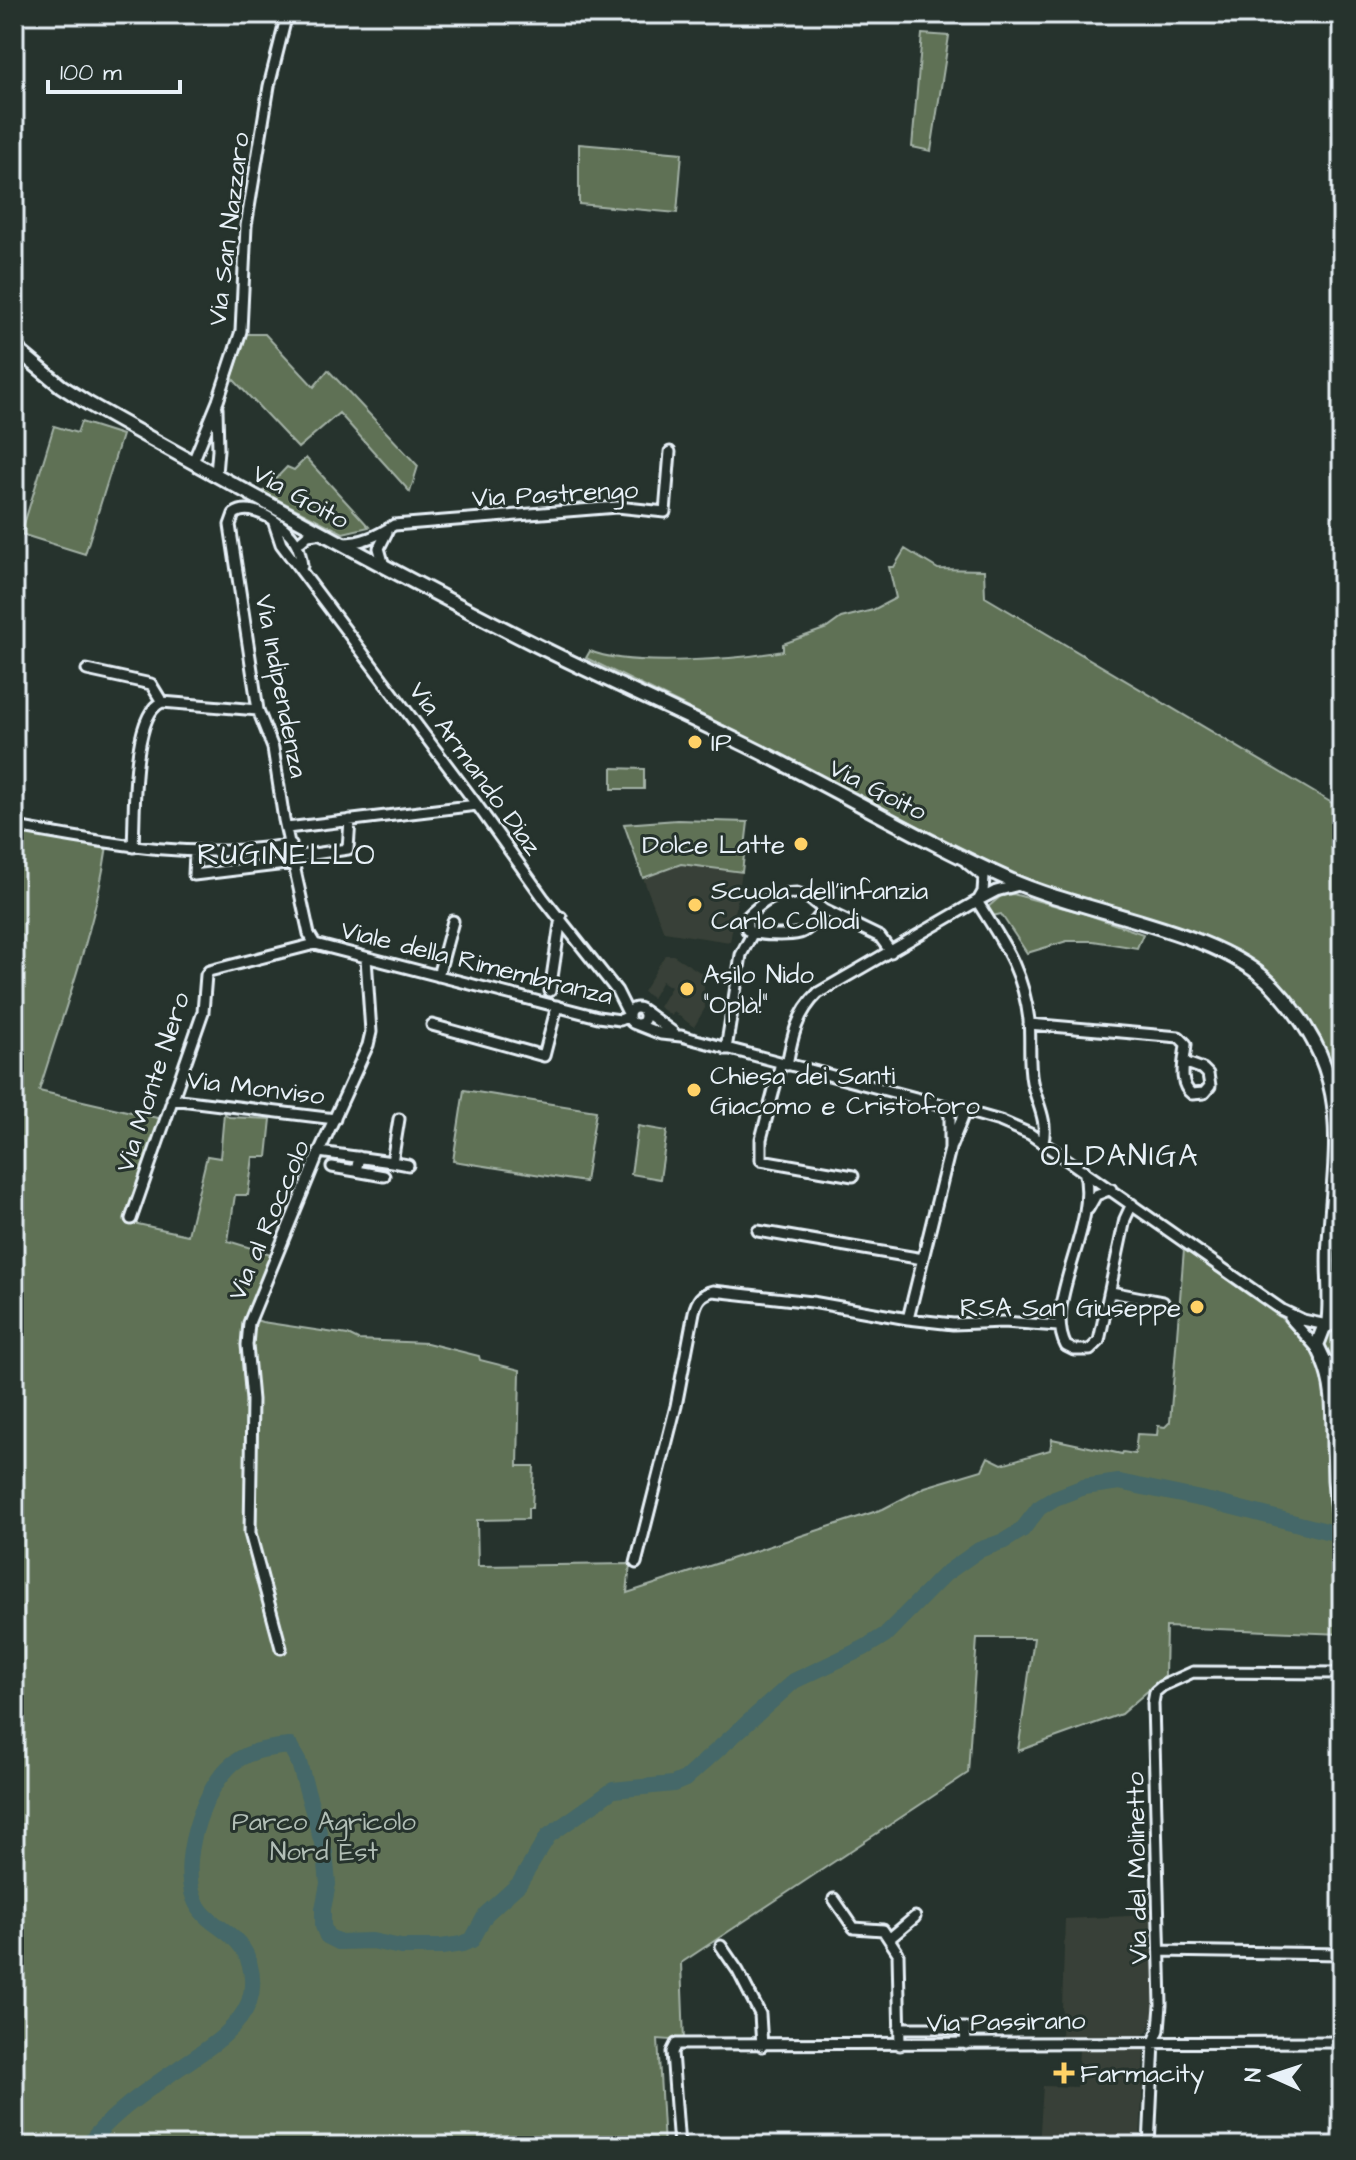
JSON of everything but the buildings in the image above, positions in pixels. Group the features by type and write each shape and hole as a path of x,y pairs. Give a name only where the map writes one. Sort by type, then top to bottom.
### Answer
{"street":[{"name":"Via San Nazzaro","path":"193,462 218,401 241,331 246,226 269,86 287,14"},
{"name":"Via Goito","path":"14,347 61,386 89,404 385,567 536,645 745,744 1021,884 1061,900 1199,942 1246,965 1271,984 1290,1007 1322,1060 1333,1090 1339,1129 1337,1216 1330,1236 1328,1324 1319,1335 1320,1355"},
{"name":"Via San Nazzaro","path":"216,474 218,401"},
{"path":"201,442 218,450"},
{"name":"Via Pastrengo","path":"341,542 356,543 394,525 617,507 665,512 670,452"},
{"name":"Via Indipendenza","path":"296,547 288,533 258,512 247,509 237,511 231,522 258,710 273,748 309,934 315,944"},
{"path":"274,523 284,511"},
{"name":"Via Armando Diaz","path":"296,518 301,529 296,547 303,570 544,899 617,991 630,1018 661,1034 681,1036 1000,1121 1043,1142 1282,1310 1309,1336 1320,1355"},
{"path":"385,567 379,548 388,529"},
{"path":"296,547 308,535 323,533"},
{"path":"87,670 151,684 162,702"},
{"path":"133,847 140,739 151,708 162,702 258,710"},
{"path":"287,828 477,805"},
{"path":"195,852 194,875 348,849 350,820"},
{"path":"22,828 133,847 195,852 291,844"},
{"path":"957,854 984,877 983,892 977,901"},
{"path":"853,1176 761,1160 761,1139 797,1021 810,1000 838,980 977,901 1002,888 1021,884"},
{"path":"752,934 746,927 747,917 773,896 801,894 824,910 880,937 891,952"},
{"path":"977,901 1015,962 1029,1024 1032,1080 1046,1127 1043,1142"},
{"path":"752,934 801,933 824,910"},
{"path":"550,991 561,917"},
{"path":"438,976 453,921"},
{"path":"726,1049 741,955 752,934"},
{"name":"Viale della Rimembranza","path":"315,944 616,1020 630,1018"},
{"name":"Via Monte Nero","path":"131,1219 203,1012 206,975 209,971 315,944"},
{"name":"Via al Roccolo","path":"281,1648 250,1533 252,1400 247,1345 250,1315 319,1152 362,1062 371,1032 366,958"},
{"name":"Via Armando Diaz","path":"617,991 665,1028 681,1036"},
{"path":"432,1025 544,1056 557,1006"},
{"path":"633,1008 642,1009 644,1021 639,1024 630,1018 633,1008"},
{"path":"1029,1024 1179,1037 1186,1044 1184,1062"},
{"name":"Via Monviso","path":"172,1099 335,1119"},
{"path":"945,1106 950,1116 950,1149"},
{"path":"908,1319 950,1149 965,1111"},
{"path":"392,1162 399,1119"},
{"path":"319,1152 408,1165"},
{"path":"356,1171 359,1157"},
{"path":"332,1167 384,1176"},
{"path":"1084,1170 1088,1183 1086,1212 1058,1326 1066,1346 1090,1350 1099,1341 1125,1219 1132,1204"},
{"path":"1086,1212 1096,1195 1111,1189"},
{"path":"1330,1236 1342,1228"},
{"path":"758,1231 923,1259"},
{"name":"Via Goito","path":"1330,1282 1342,1305"},
{"path":"636,1563 676,1406 694,1312 697,1301 704,1293 713,1291 784,1298 953,1324 1004,1322 1058,1326"},
{"path":"1111,1292 1163,1302"},
{"name":"Via Armando Diaz","path":"1282,1310 1303,1320 1328,1324"},
{"path":"1328,1324 1342,1319"},
{"path":"1320,1355 1332,1368 1342,1370"},
{"path":"1320,1355 1334,1402 1341,1530"},
{"path":"1334,1402 1342,1388"},
{"name":"Via del Molinetto","path":"1149,2146 1154,2042 1159,2030 1161,2005 1155,1692 1193,1672 1342,1673"},
{"path":"834,1899 854,1928 883,1930 898,1953 900,2045"},
{"path":"889,1939 915,1917"},
{"path":"721,1946 760,2014 762,2046"},
{"path":"1160,1951 1342,1954"},
{"path":"899,2028 965,2028 966,2044"},
{"name":"Via Passirano","path":"679,2146 672,2047 676,2044 1342,2042"}],"shaded area":[{"name":"Scuola dell'infanzia Carlo Collodi","path":"681,864 742,872 730,942 664,932 643,878"},
{"name":"Asilo Nido \"Oplà!\"","path":"665,955 673,955 703,974 705,1008 694,1027 674,1012 671,1015 659,1007 671,987 662,981 652,998 643,992"},
{"path":"1152,1915 1154,2015 1148,2031 1140,2037 1061,2038 1065,1919"},
{"path":"1144,2048 1140,2146 1039,2146 1043,2086 1077,2087 1079,2050"}],"green space":[{"path":"922,34 949,36 931,151 912,147"},
{"path":"579,144 682,153 677,213 579,204"},
{"path":"247,334 265,334 314,387 328,370 418,466 410,492 339,413 298,448 232,378"},
{"path":"81,422 122,435 85,554 21,534 54,426 77,433"},
{"path":"306,458 369,527 343,533 263,492 287,467 294,470"},
{"path":"905,549 938,569 984,570 985,597 1342,809 1342,1108 1336,1080 1318,1039 1272,978 1235,952 1017,876 586,658 590,651 657,661 741,657 783,651 783,644 827,628 841,618 873,610 896,598 889,567 894,567"},
{"path":"612,768 644,769 644,789 612,789"},
{"name":"Parco Agricolo Nord Est","path":"14,807 22,821 21,834 107,846 87,939 39,1091 162,1119 133,1223 188,1235 207,1156 220,1158 224,1113 229,1117 271,1119 267,1157 253,1157 248,1195 235,1195 228,1241 274,1255 250,1318 348,1335 358,1340 427,1343 520,1370 518,1466 534,1466 532,1508 528,1508 528,1519 477,1520 478,1566 630,1564 627,1593 883,1509 925,1487 982,1470 988,1457 1002,1464 1050,1450 1052,1439 1135,1454 1137,1434 1157,1435 1158,1426 1165,1427 1170,1422 1184,1249 1281,1318 1307,1345 1318,1363 1326,1386 1329,1497 1342,1499 1342,1634 1166,1627 1165,1676 1121,1714 1018,1751 1034,1638 977,1638 968,1773 681,1963 684,2041 658,2039 664,2146 14,2146"},
{"path":"677,820 748,822 742,872 681,864 643,878 624,824"},
{"path":"1013,894 1143,934 1137,948 1093,941 1067,941 1027,953 1001,914 992,916 988,907 1001,896"},
{"path":"464,1090 596,1111 585,1182 453,1161"},
{"path":"638,1126 667,1131 660,1179 631,1174"},
{"path":"1342,1326 1342,1365 1331,1362 1323,1346 1327,1334"}],"waterway":[{"path":"87,2146 130,2103 219,2040 237,2022 249,2002 252,1979 246,1954 232,1936 199,1908 190,1883 191,1848 209,1795 228,1768 249,1754 290,1746 299,1763 325,1853 328,1884 323,1926 327,1936 339,1942 372,1941 401,1947 462,1944 472,1940 486,1914 519,1884 548,1836 613,1790 673,1784 685,1779 794,1681 885,1635 945,1574 979,1550 1022,1530 1039,1508 1055,1498 1084,1487 1119,1482 1210,1501 1342,1535"}],"place":[{"name":"IP","path":"695,742"},
{"name":"Dolce Latte","path":"801,844"},
{"name":"Scuola dell'infanzia Carlo Collodi","path":"695,905"},
{"name":"Asilo Nido \"Oplà!\"","path":"687,989"},
{"name":"Chiesa dei Santi Giacomo e Cristoforo","path":"694,1090"},
{"name":"RSA San Giuseppe","path":"1197,1307"},
{"name":"Farmacity","path":"1064,2073"}],"district":[{"name":"RUGINELLO","path":"287,854"},
{"name":"OLDANIGA","path":"1120,1155"}]}
